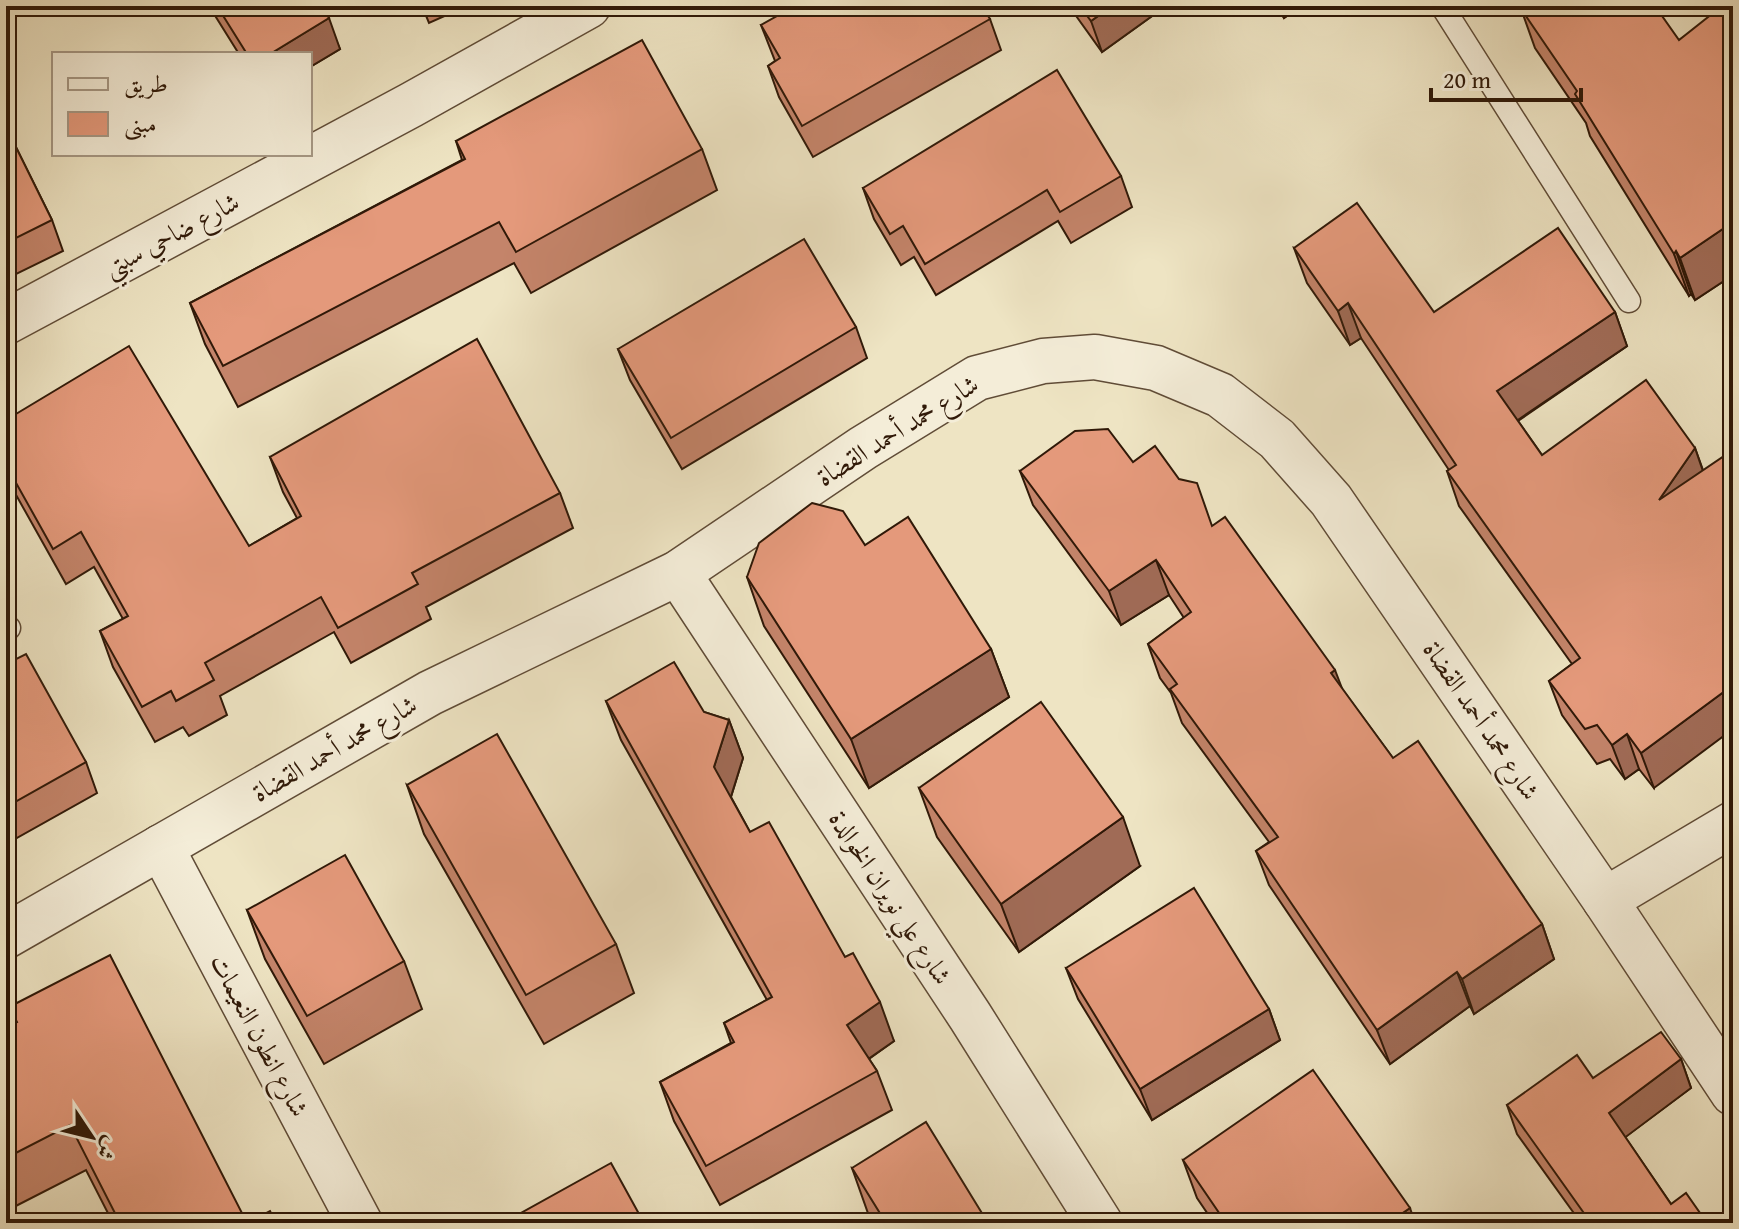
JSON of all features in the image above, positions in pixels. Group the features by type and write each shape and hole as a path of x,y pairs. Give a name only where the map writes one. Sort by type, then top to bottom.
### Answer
{"street":[{"name":"شارع ضاحي سبتي","path":"6,322 411,105 588,6"},
{"name":"شارع محمد أحمد القضاة","path":"6,936 430,693 678,573 863,448 977,378 1043,361 1095,357 1156,368 1220,395 1277,439 1331,500 1733,1093"},
{"name":"شارع علي نويران الخوالدة","path":"678,573 970,1016 1100,1223"},
{"path":"1605,900 1733,824"},
{"name":"شارع انطون النعيمات","path":"161,847 360,1223"}],"lane":[{"path":"1442,6 1629,301"}],"building":[{"path":"217,6 321,6 329,18 273,52 246,52"},
{"path":"795,6 982,6 990,19 802,126 768,66 780,58 761,25"},
{"path":"1080,6 1112,6 1091,21"},
{"path":"1519,6 1655,6 1679,40 1722,6 1733,6 1733,222 1680,258 1676,251 1674,254 1575,94 1577,91"},
{"path":"642,40 702,149 516,252 499,222 223,366 190,303 465,159 456,141"},
{"path":"1057,70 1121,176 1060,212 1047,190 925,264 903,226 890,234 863,188"},
{"path":"6,127 52,220 6,243"},
{"path":"1357,203 1434,312 1558,228 1615,312 1497,391 1542,455 1646,380 1695,448 1659,500 1733,450 1733,685 1641,753 1627,734 1612,745 1597,725 1585,729 1549,681 1580,658 1447,471 1456,465 1348,303 1338,311 1294,248"},
{"path":"804,239 856,327 671,438 618,349"},
{"path":"477,339 560,493 412,573 418,584 338,628 321,597 205,663 214,680 176,701 171,691 142,707 100,631 128,616 81,532 53,549 6,465 6,420 129,346 249,546 301,516 270,457"},
{"path":"1108,429 1133,462 1155,446 1179,479 1197,483 1212,526 1225,517 1335,670 1331,673 1393,758 1418,741 1542,924 1462,979 1457,972 1377,1030 1256,851 1278,837 1170,689 1177,684 1148,644 1191,612 1156,560 1109,591 1020,471 1075,431"},
{"path":"812,503 843,511 865,545 908,517 991,649 851,739 747,577 759,543"},
{"path":"26,654 86,762 6,807 6,664"},
{"path":"674,662 704,712 729,720 714,767 750,832 769,822 845,957 853,953 880,1002 847,1025 877,1071 706,1166 660,1082 734,1042 724,1023 772,997 606,701"},
{"path":"1041,702 1123,817 1001,904 919,788"},
{"path":"497,734 616,944 526,995 407,785"},
{"path":"345,855 404,961 307,1016 247,910"},
{"path":"1194,888 1269,1009 1140,1089 1066,968"},
{"path":"110,955 247,1223 136,1223 135,1220 120,1223 70,1125 6,1158 6,1028 17,1022 9,1007"},
{"path":"1661,1032 1681,1059 1609,1113 1671,1204 1686,1193 1707,1223 1591,1223 1507,1105 1577,1055 1593,1078"},
{"path":"1313,1070 1410,1208 1388,1223 1226,1223 1183,1160"},
{"path":"926,1122 988,1223 886,1223 852,1168"},
{"path":"611,1163 644,1223 503,1223"},
{"path":"270,1211 276,1223 247,1223"}]}
